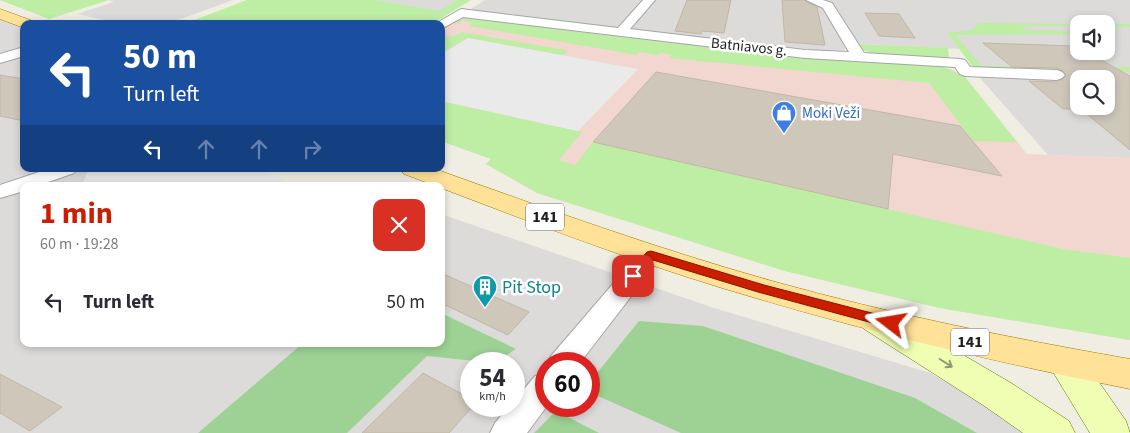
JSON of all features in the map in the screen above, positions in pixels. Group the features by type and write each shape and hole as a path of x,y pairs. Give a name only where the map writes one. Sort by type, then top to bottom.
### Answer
{"main road":[{"path":"2,16 20,22"},
{"name":"141","path":"420,172 651,255 762,289 875,319 1065,362 1130,374"},
{"path":"875,319 997,394 1055,433"},
{"path":"1065,362 1112,433"}],"street":[{"path":"620,33 649,0"},
{"path":"812,0 828,6 859,56"},
{"name":"Batniavos g.","path":"445,23 461,13 805,54 960,63 965,71 1057,75"},
{"path":"0,59 20,52"},
{"path":"29,182 58,172"},
{"path":"0,192 20,185"},
{"path":"572,352 651,255"},
{"path":"507,433 535,399"}],"shaded area":[{"path":"109,0 233,0 178,20 103,20 77,14 114,2"},
{"path":"376,0 457,0 439,12"},
{"path":"485,0 1130,0 1130,158 1048,155 980,78 960,49 845,43 845,50 824,51 479,12 471,9"},
{"path":"0,14 20,22 20,172 88,172 83,182 20,182 20,347 445,347 445,215 711,307 930,373 1024,426 1032,433 0,433"},
{"path":"466,18 801,57 950,69 957,72 965,77 1027,154 1130,158 1130,340 940,308 785,271 537,193 486,164 491,159 445,142 445,27 455,21"},
{"path":"468,38 638,69 578,131 445,102 445,52"},
{"path":"88,172 265,172 289,182 84,182"}],"green space":[{"path":"0,0 109,0 49,19"},
{"path":"247,0 376,0 439,11 457,0 471,0 438,20 194,20"},
{"path":"466,18 801,57 942,66 965,77 1017,142 973,141 929,83 669,58 672,55 661,53 657,55 639,52 637,55 469,26 472,24 463,20 458,24 455,21"},
{"path":"979,23 1070,24 1070,26 1020,26 1028,30 1070,31 1070,34 955,35 982,66 1130,67 1130,72 1115,72 1115,70 1002,71 973,67 947,33 972,30"},
{"path":"1115,24 1130,24 1130,27 1115,27"},
{"path":"462,32 568,52 560,55 468,38 445,52 445,37 454,36"},
{"path":"859,44 948,48 949,57 941,59 874,54 861,49"},
{"path":"445,102 582,132 559,160 575,165 593,142 1063,249 1130,258 1130,340 940,308 785,271 537,193 486,164 491,159 445,142"},
{"path":"445,315 516,349 512,352 460,352 460,359 427,356 347,433 198,433 298,347 445,347"},
{"path":"639,321 703,326 915,398 977,433 681,433 600,397 600,369"},
{"path":"550,417 568,417 599,433 534,433"}],"building":[{"path":"687,0 731,0 724,33 702,31 701,34 675,31"},
{"path":"782,0 804,0 817,7 825,45 785,42"},
{"path":"865,13 899,14 915,38 879,36"},
{"path":"983,43 1070,46 1070,60 1101,60 1130,76 1130,150 1088,115 1115,115 1115,70 1070,70 1070,109 1063,109 1029,81 1058,82 1066,76 1063,71 1057,68 1012,67"},
{"name":"Moki Veži","path":"656,72 960,126 1002,176 893,154 888,209 593,142"},
{"path":"0,75 20,78 20,120 0,116"},
{"name":"Pit Stop","path":"445,275 529,312 508,335 445,305"},
{"path":"423,373 460,393 460,417 463,417 449,433 362,433"},
{"path":"0,374 62,407 30,431 0,413"}],"place":[{"name":"Moki Veži","path":"784,134"},
{"name":"Pit Stop","path":"485,308"}],"route":[{"path":"633,276 651,255 762,289 891,323"}]}
